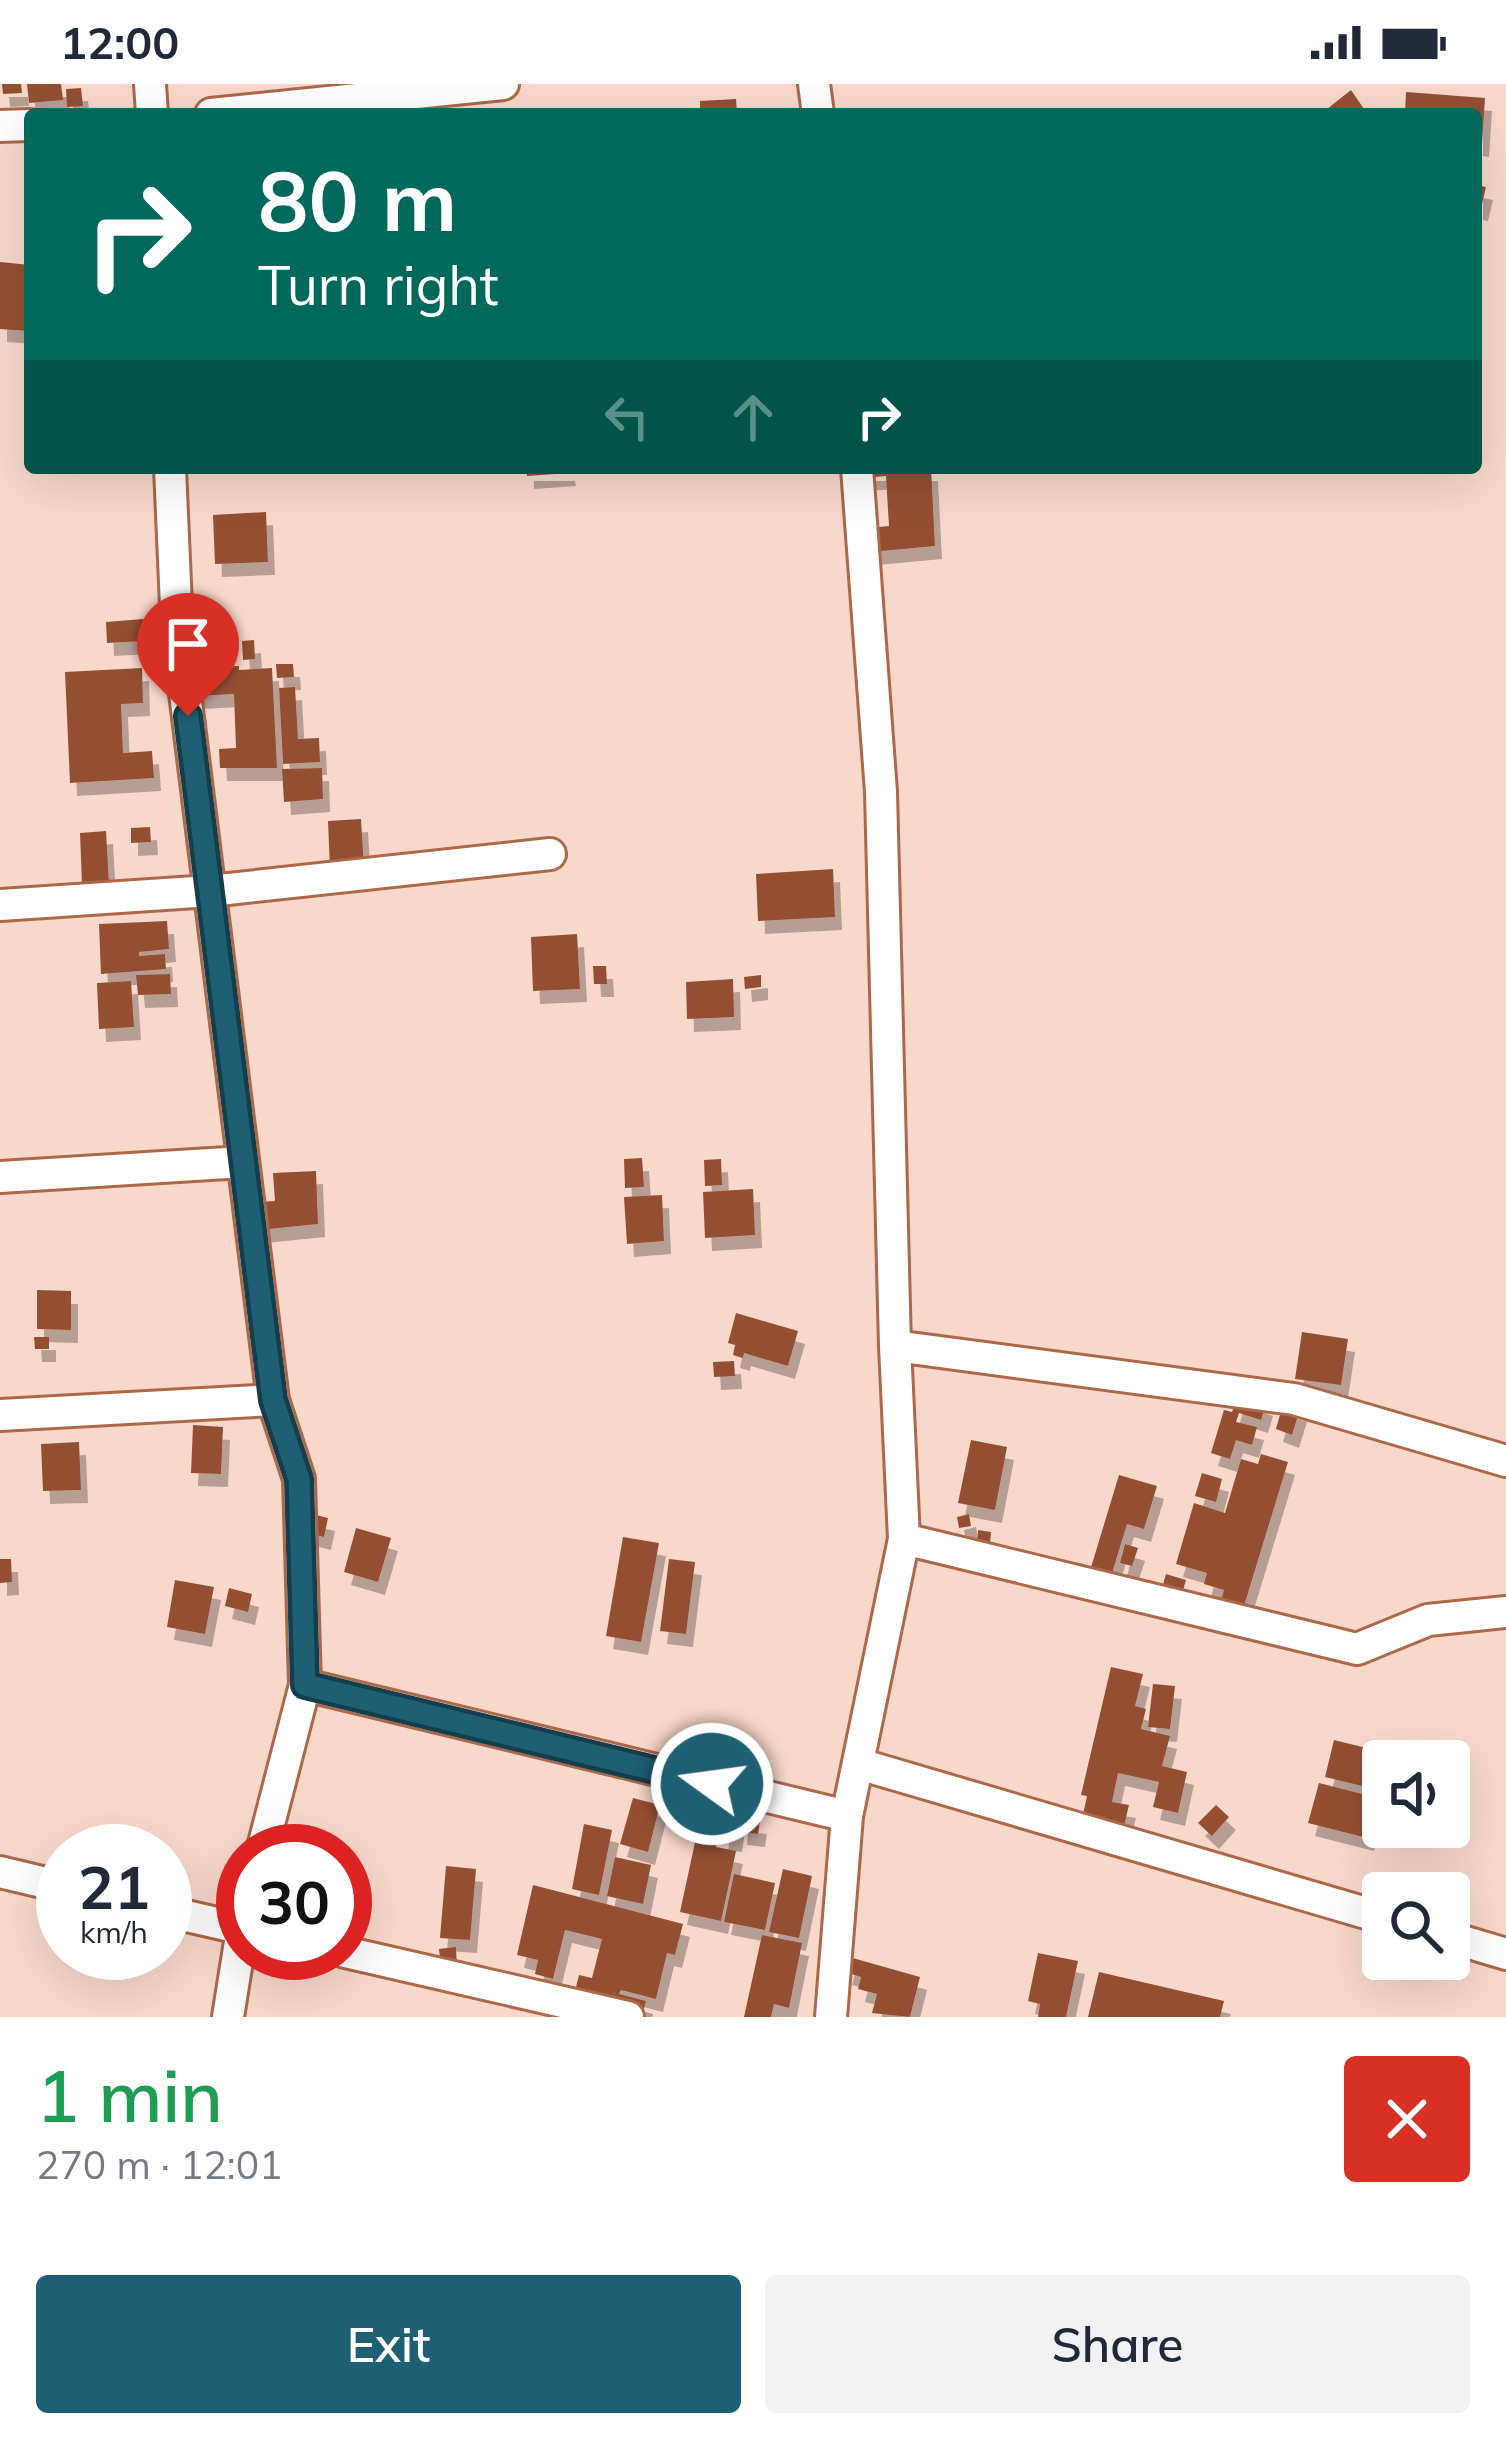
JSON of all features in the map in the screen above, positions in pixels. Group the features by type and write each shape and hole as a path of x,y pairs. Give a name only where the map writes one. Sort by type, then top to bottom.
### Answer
{"street":[{"path":"269,108 503,84"},
{"path":"170,474 177,629 273,1400 299,1479 305,1685 269,1824"},
{"path":"831,2017 847,1816 904,1540 881,792 857,474"},
{"path":"0,905 209,891 550,854"},
{"path":"0,1177 243,1162"},
{"path":"895,1346 1294,1399 1506,1461"},
{"path":"0,1415 273,1400"},
{"path":"904,1540 1358,1649 1428,1620 1506,1612"},
{"path":"305,1685 847,1816"},
{"path":"859,1764 1362,1912"},
{"path":"0,1872 36,1881"},
{"path":"1470,1943 1506,1954"},
{"path":"372,1958 628,2017"},
{"path":"228,2017 234,1980"}],"building":[{"path":"2,84 21,84 22,93 3,94"},
{"path":"27,84 61,84 63,100 29,103"},
{"path":"81,88 83,106 67,107 66,89"},
{"path":"1351,90 1363,108 1328,108"},
{"path":"1406,92 1485,98 1482,144 1482,108 1405,108"},
{"path":"736,99 737,108 700,108 700,101"},
{"path":"0,262 24,264 24,331 0,329"},
{"path":"863,474 931,474 935,546 871,552 869,528 889,526 886,476 863,478"},
{"path":"266,512 268,562 215,564 213,515"},
{"path":"143,619 144,641 107,643 106,622"},
{"path":"254,640 255,659 243,660 242,641"},
{"path":"225,651 225,662 212,663 212,652"},
{"path":"276,664 293,664 294,677 277,678"},
{"path":"239,666 239,670 272,668 277,768 220,768 219,749 236,748 234,694 194,696 193,668"},
{"path":"142,668 143,703 121,704 123,753 152,751 154,778 70,783 65,672"},
{"path":"295,687 298,739 319,738 320,762 283,764 279,688"},
{"path":"322,768 323,799 284,802 282,769"},
{"path":"361,819 364,868 330,870 328,821"},
{"path":"150,827 151,842 131,843 131,828"},
{"path":"106,831 109,884 82,885 80,833"},
{"path":"833,869 835,917 758,921 756,874"},
{"path":"167,921 169,949 139,952 139,956 165,954 166,969 101,974 99,924"},
{"path":"577,934 580,989 533,991 531,937"},
{"path":"593,966 606,966 607,984 594,984"},
{"path":"170,974 171,994 138,995 136,975"},
{"path":"761,975 761,987 745,989 744,977"},
{"path":"733,979 734,1017 687,1019 686,982"},
{"path":"131,981 134,1027 99,1029 97,983"},
{"path":"642,1158 644,1187 625,1188 624,1159"},
{"path":"721,1159 722,1185 705,1186 704,1160"},
{"path":"316,1171 318,1224 259,1230 258,1202 275,1201 273,1173"},
{"path":"753,1189 755,1235 705,1238 703,1192"},
{"path":"662,1195 664,1241 627,1244 624,1197"},
{"path":"37,1290 71,1291 71,1330 37,1329"},
{"path":"736,1313 798,1331 788,1366 744,1353 743,1358 733,1355 735,1345 728,1343"},
{"path":"1302,1332 1348,1339 1341,1385 1295,1379"},
{"path":"34,1337 49,1337 49,1349 35,1349"},
{"path":"734,1361 735,1376 714,1377 713,1362"},
{"path":"1238,1394 1266,1403 1261,1420 1239,1413 1236,1422 1257,1427 1252,1445 1236,1440 1230,1459 1211,1453 1224,1410 1232,1412"},
{"path":"1283,1404 1300,1409 1292,1435 1276,1429"},
{"path":"193,1425 223,1427 221,1474 191,1473"},
{"path":"971,1440 1007,1447 995,1510 958,1503"},
{"path":"79,1442 81,1490 43,1491 41,1444"},
{"path":"1261,1454 1288,1462 1240,1619 1218,1612 1224,1590 1204,1584 1207,1573 1176,1564 1194,1503 1225,1513 1241,1459 1258,1464"},
{"path":"1202,1473 1222,1479 1216,1502 1195,1496"},
{"path":"1119,1475 1157,1486 1144,1529 1127,1524 1110,1580 1089,1574"},
{"path":"312,1514 328,1518 324,1537 308,1533"},
{"path":"969,1514 971,1526 959,1528 957,1517"},
{"path":"356,1528 391,1538 378,1582 344,1572"},
{"path":"978,1530 991,1532 990,1544 977,1542"},
{"path":"623,1537 659,1543 641,1642 606,1636"},
{"path":"1125,1544 1138,1548 1132,1566 1120,1563"},
{"path":"0,1559 11,1559 12,1582 0,1583"},
{"path":"669,1559 695,1562 686,1634 660,1631"},
{"path":"1166,1574 1186,1580 1180,1601 1160,1595"},
{"path":"175,1580 214,1587 205,1634 167,1627"},
{"path":"229,1588 252,1594 248,1612 225,1606"},
{"path":"1111,1667 1143,1674 1135,1706 1146,1709 1141,1729 1170,1736 1162,1766 1187,1772 1178,1813 1153,1807 1159,1782 1118,1773 1112,1802 1129,1805 1122,1834 1081,1824 1087,1796 1081,1795"},
{"path":"1153,1684 1175,1686 1170,1729 1148,1727"},
{"path":"1334,1740 1362,1747 1362,1786 1325,1777"},
{"path":"1319,1783 1362,1794 1362,1837 1308,1823"},
{"path":"633,1798 660,1805 648,1852 620,1844"},
{"path":"1216,1805 1229,1817 1212,1836 1198,1823"},
{"path":"701,1811 712,1812 711,1824 699,1823"},
{"path":"716,1815 738,1818 735,1839 721,1837 723,1824 715,1823"},
{"path":"741,1819 760,1821 758,1834 740,1832"},
{"path":"584,1824 612,1830 599,1895 572,1889"},
{"path":"697,1833 718,1837 716,1847 736,1851 721,1921 680,1912"},
{"path":"615,1857 651,1865 643,1904 607,1896"},
{"path":"446,1866 476,1869 470,1940 440,1938"},
{"path":"783,1869 812,1876 799,1938 769,1932"},
{"path":"734,1874 775,1883 765,1930 724,1922"},
{"path":"533,1885 683,1924 675,1955 667,1953 656,1999 621,1990 619,1994 646,2001 642,2016 573,1999 579,1975 592,1978 602,1939 565,1930 553,1979 535,1974 538,1960 517,1955"},
{"path":"762,1935 802,1943 789,2008 774,2004 771,2017 744,2017"},
{"path":"456,1947 457,1968 441,1969 439,1949"},
{"path":"1038,1953 1078,1961 1066,2017 1038,2017 1040,2004 1028,2001"},
{"path":"849,1957 920,1977 910,2017 872,2013 877,1994 858,1989 861,1977 845,1972"},
{"path":"1099,1972 1224,2001 1220,2017 1088,2017"}],"route":[{"path":"188,716 273,1400 299,1479 305,1685 712,1784"}]}
